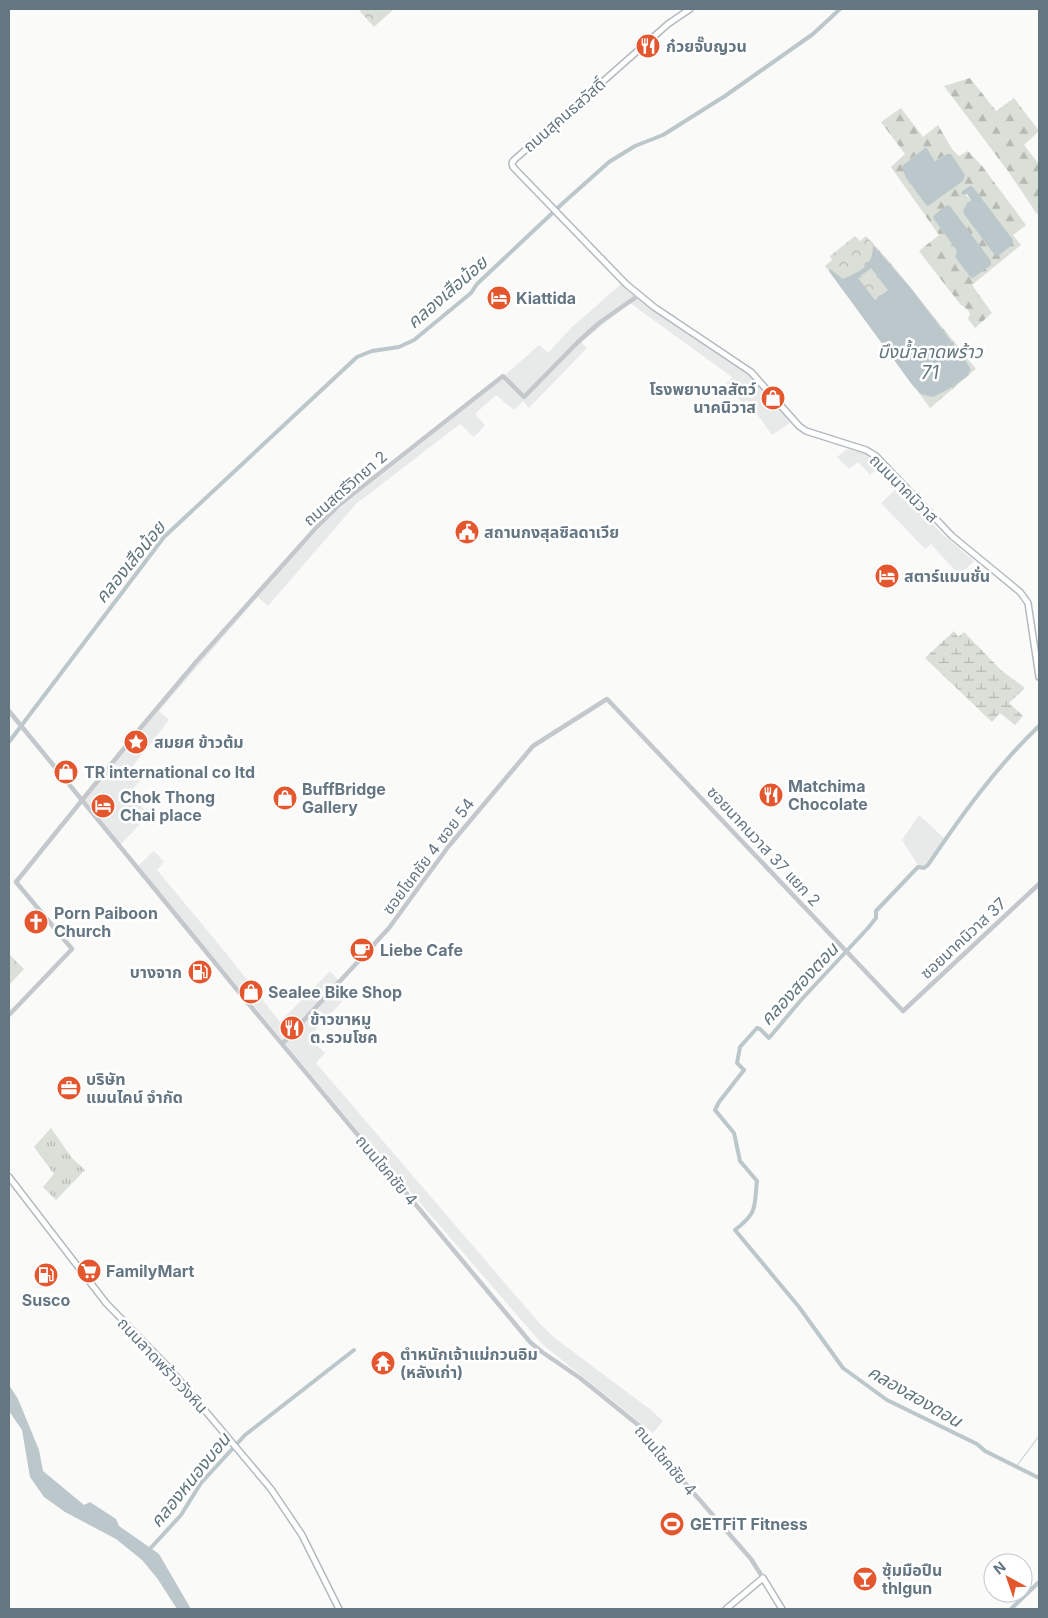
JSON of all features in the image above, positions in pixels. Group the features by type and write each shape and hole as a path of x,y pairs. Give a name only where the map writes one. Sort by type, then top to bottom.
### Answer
{"main road":[{"name":"ถนนสุคนธสวัสดิ์","path":"639,295 614,273 513,167 513,161 668,24 690,9"},
{"name":"ถนนนาคนิวาส","path":"639,295 751,372 799,426 806,431 866,450 876,456 952,536 1020,592 1028,603 1039,677"},
{"name":"ถนนลาดพร้าววังหิน","path":"9,1177 106,1304 171,1370 271,1489 294,1521 310,1548 338,1609"},
{"path":"726,1609 763,1578"},
{"name":"ถนนโชคชัย 4","path":"763,1578 782,1609"}],"street":[{"name":"ถนนสตรีวิทยา 2","path":"82,800 196,662 338,506 503,376 524,397 592,329 639,295"},
{"name":"ซอยนาคนวาส 37 แยก 2","path":"608,699 903,1011"},
{"name":"ซอยโชคชัย 4 ซอย 54","path":"282,1044 389,928 448,847 533,746 608,699"},
{"name":"ถนนโชคชัย 4","path":"9,711 282,1044 530,1342 580,1378 642,1428 671,1467 751,1559 763,1578"},
{"path":"9,1015 72,949 16,882 82,800"},
{"name":"ซอยนาคนิวาส 37","path":"903,1011 1039,884"}],"shaded area":[{"path":"621,284 629,292 741,367 780,407 790,423 772,435 747,400 743,403 726,384 732,377 630,303 581,342 587,348 529,408 523,401 514,410 496,395 475,414 485,425 474,437 460,424 356,504 268,606 258,597 159,711 169,720 132,767 143,777 128,795 150,814 120,845 85,800 156,712 254,599 335,512 484,394 539,345 548,353 571,328"},
{"path":"847,449 867,453 873,457 940,532 974,561 959,575 931,544 925,549 881,503 894,491 876,470 870,475 858,462 849,469 837,457"},
{"path":"919,815 945,839 929,862 922,867 918,865 902,840"},
{"path":"154,851 164,862 157,870 280,1022 330,971 350,993 309,1037 325,1053 316,1063 540,1324 556,1339 663,1421 653,1433 542,1344 358,1131 138,866"}],"green space":[{"path":"358,9 394,9 374,27"},
{"path":"970,78 996,111 1014,98 1039,131 1024,145 1039,164 1039,212 1037,214 1008,171 944,86"},
{"path":"901,108 923,137 938,125 952,149 959,156 968,151 982,166 1026,225 1013,235 1021,245 972,285 992,313 975,328 968,319 970,314 968,310 960,304 919,251 939,235 891,167 905,154 881,122","holes":["926,147 935,161 947,154 929,206 926,205 906,178 903,165","973,187 996,256 963,213 964,208 971,200 965,194","949,205 970,277 955,257 957,251 933,218"]},
{"name":"บึงน้ำลาดพร้าว 71","path":"855,236 860,241 866,236 889,261 976,369 930,408 825,266 832,260 830,256"},
{"path":"954,631 958,637 964,632 1002,671 1025,688 1009,703 1023,716 1015,725 1000,713 992,722 925,658"},
{"path":"9,954 24,969 9,985"},
{"path":"51,1128 72,1158 85,1170 56,1200 43,1187 54,1174 34,1147"}],"water":[{"path":"926,147 935,161 947,154 951,154 965,175 963,181 928,206 906,178 902,167"},
{"path":"970,186 973,187 1013,240 1012,245 998,256 994,254 963,213 964,208 971,200 967,194 963,195 961,192"},
{"path":"947,205 950,206 991,261 991,265 973,278 970,277 955,257 957,251 933,218 934,215"},
{"name":"บึงน้ำลาดพร้าว 71","path":"873,245 910,287 971,370 959,382 933,397 921,394 913,386 829,271 830,269 843,279 864,267 871,258","holes":["871,268 888,290 875,300 858,278"]},
{"path":"9,1385 18,1399 39,1450 43,1471 84,1505 90,1502 116,1519 119,1526 159,1554 191,1609 177,1609 157,1578 142,1560 116,1539 65,1512 44,1497 30,1477 22,1430 9,1411"}],"waterway":[{"name":"คลองเสือน้อย","path":"9,742 164,537 357,357 372,351 399,347 414,340 471,293 477,284 609,162 635,146 663,135 725,96 813,34 840,9"},
{"name":"คลองสองตอน","path":"1039,726 1008,758 980,792 928,865 924,868 918,867 876,911 876,918 868,928 801,1000 769,1038 757,1028 740,1047 737,1063 744,1070 715,1110 734,1133 740,1161 757,1181 754,1209 748,1219 735,1230 799,1307 843,1368 887,1400 977,1444 985,1451 1039,1478"},
{"name":"คลองหนองบอน","path":"148,1551 181,1515 201,1483 245,1435 354,1350"},
{"path":"1016,1467 1039,1436"},
{"path":"1011,1609 1039,1582"}],"place":[{"name":"ก๋วยจั๊บญวน","path":"648,46"},
{"name":"Kiattida","path":"499,298"},
{"name":"โรงพยาบาลสัตว์ นาคนิวาส","path":"773,398"},
{"name":"สถานกงสุลซิลดาเวีย","path":"467,532"},
{"name":"สตาร์แมนชั่น","path":"887,576"},
{"name":"สมยศ ข้าวต้ม","path":"136,742"},
{"name":"TR international co ltd","path":"66,772"},
{"name":"Matchima Chocolate","path":"771,795"},
{"name":"BuffBridge Gallery","path":"285,798"},
{"name":"Chok Thong Chai place","path":"103,806"},
{"name":"Porn Paiboon Church","path":"36,922"},
{"name":"Liebe Cafe","path":"362,950"},
{"name":"บางจาก","path":"200,972"},
{"name":"Sealee Bike Shop","path":"251,992"},
{"name":"ข้าวขาหมู ต.รวมโชค","path":"292,1028"},
{"name":"บริษัท แมนไคน์ จำกัด","path":"69,1088"},
{"name":"FamilyMart","path":"89,1271"},
{"name":"Susco","path":"46,1275"},
{"name":"ตำหนักเจ้าแม่กวนอิม (หลังเก่า)","path":"383,1363"},
{"name":"GETFiT Fitness","path":"672,1524"},
{"name":"ซุ้มมือปืน thlgun","path":"865,1579"}]}
